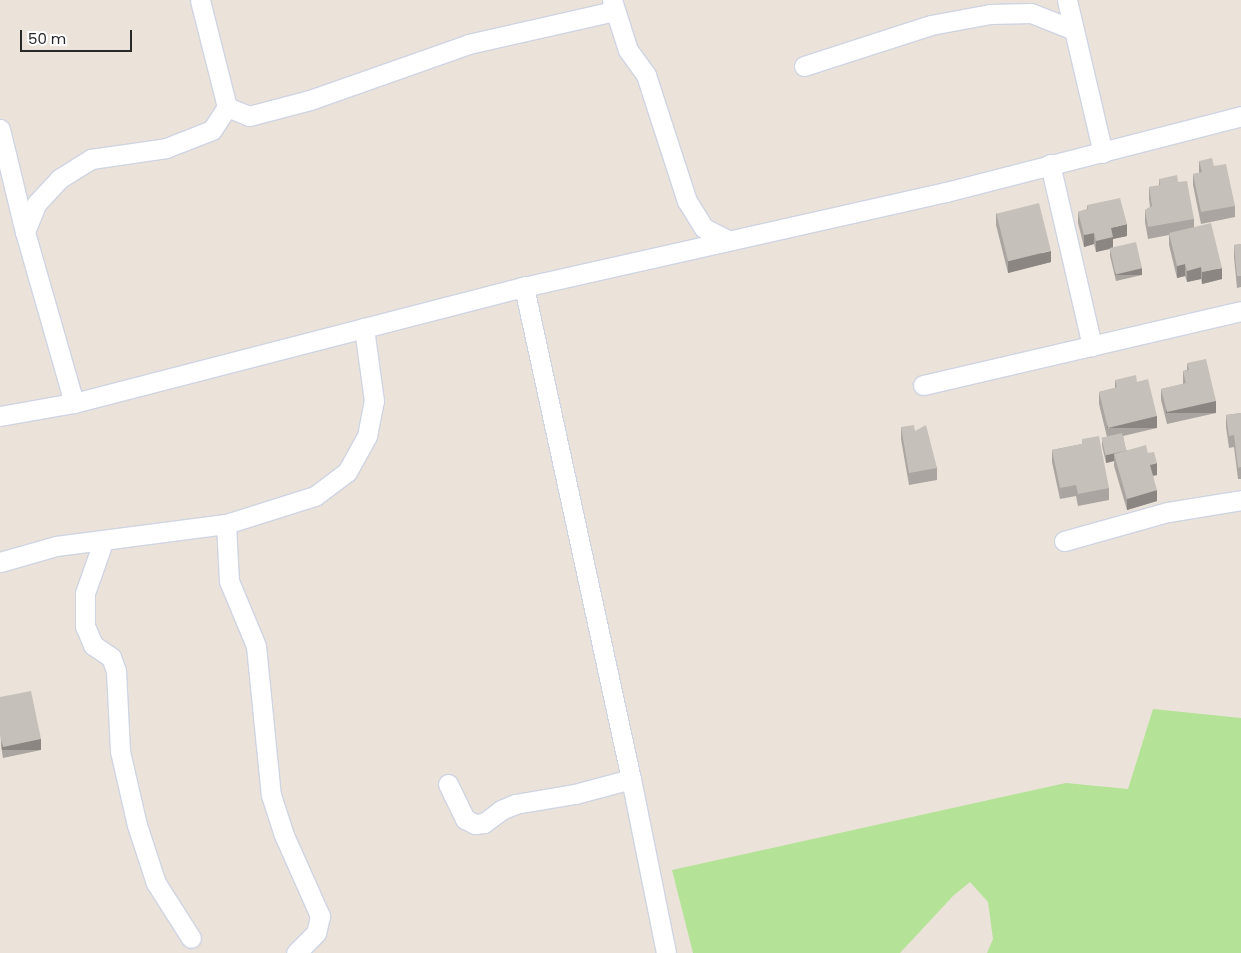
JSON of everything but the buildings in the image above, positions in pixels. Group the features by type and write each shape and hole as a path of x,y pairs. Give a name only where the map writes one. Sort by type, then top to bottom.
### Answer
{"street":[{"path":"25,232 36,203 59,179 92,159 166,148 212,130 227,107 200,0"},
{"path":"1067,0 1103,153"},
{"path":"227,107 249,116 310,100 469,44 613,5 628,50 646,75 687,201 704,228 728,240"},
{"path":"804,66 931,25 990,14 1031,13 1074,30"},
{"path":"0,416 74,403 524,287 946,192 1241,116"},
{"path":"0,129 25,232 74,403"},
{"path":"1050,164 1092,346"},
{"path":"524,287 631,779 666,953"},
{"path":"923,385 1241,311"},
{"path":"0,562 56,546 103,542 226,524 314,496 348,472 368,436 374,401 364,328"},
{"path":"1064,541 1168,512 1241,500"},
{"path":"226,524 229,581 256,646 271,795 284,835 320,916 316,933 296,953"},
{"path":"103,542 86,593 86,626 93,645 111,657 116,671 120,751 137,825 156,883 191,938"},
{"path":"448,784 465,819 475,824 484,823 501,810 515,804 575,794 631,779"}],"green space":[{"path":"1153,709 1241,718 1241,953 987,953 993,939 988,902 970,882 953,896 900,953 693,953 672,870 1066,783 1128,789"}]}
